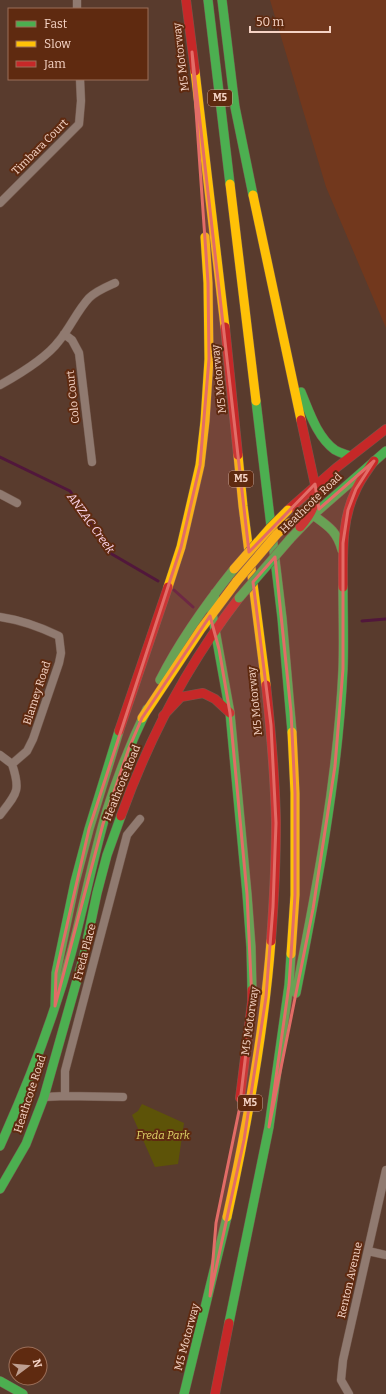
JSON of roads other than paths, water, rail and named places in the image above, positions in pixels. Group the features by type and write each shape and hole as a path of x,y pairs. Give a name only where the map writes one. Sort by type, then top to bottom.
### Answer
{"main road":[{"name":"M5 Motorway","path":"184,1394 210,1296 244,1140 266,997 273,907 276,823 271,725 243,505 232,389 186,0"},
{"name":"M5","path":"208,0 282,618 292,712 296,793 295,895 289,985 269,1127 214,1394"},
{"path":"222,0 236,107 271,284 317,494 312,514"},
{"path":"55,1006 56,973 89,828 108,765 181,547 200,465 208,388 208,283 192,52"},
{"path":"289,363 308,409 327,442 333,448 350,456"},
{"name":"Heathcote Road","path":"0,1146 20,1102 55,1006 71,954 103,824 116,784 142,718 178,646 215,593 270,528 315,484 386,429"},
{"name":"Heathcote Road","path":"0,1189 26,1144 44,1097 84,955 97,893 107,855 129,793 163,716 188,672 239,598 312,514 386,451"},
{"path":"269,1127 313,909 335,766 343,669 343,543 348,510 356,489 374,461"},
{"path":"312,514 334,531 340,540 344,561"},
{"path":"142,718 212,614 237,581 277,534 289,523 298,518 312,514"},
{"path":"215,593 212,614 230,713 251,947 252,1002 239,1111"},
{"path":"163,716 181,697 203,693 215,699 230,713"},
{"path":"210,1296 216,1223 220,1208"},
{"path":"0,1381 23,1394"}],"street":[{"name":"Timbara Court","path":"0,203 79,124 81,101 80,80"},
{"path":"0,385 52,349 90,297 115,283"},
{"name":"Colo Court","path":"64,334 72,340 79,353 92,462"},
{"path":"0,494 17,503"},
{"name":"Blamey Road","path":"0,617 27,622 59,636 61,653 33,739 27,751 12,764"},
{"path":"0,756 12,764 18,783 16,794 0,815"},
{"name":"Freda Place","path":"65,1096 66,1071 127,835 140,819"},
{"path":"44,1097 123,1097"},
{"name":"Renton Avenue","path":"349,1394 341,1380 343,1360 386,1170"},
{"path":"368,1251 386,1255"}],"waterway":[{"name":"ANZAC Creek","path":"0,457 70,491 110,553 158,581"},
{"name":"ANZAC Creek","path":"174,590 193,607"},
{"name":"ANZAC Creek","path":"362,621 386,619"}],"park label":[{"name":"Freda Park","path":"163,1135"}]}
